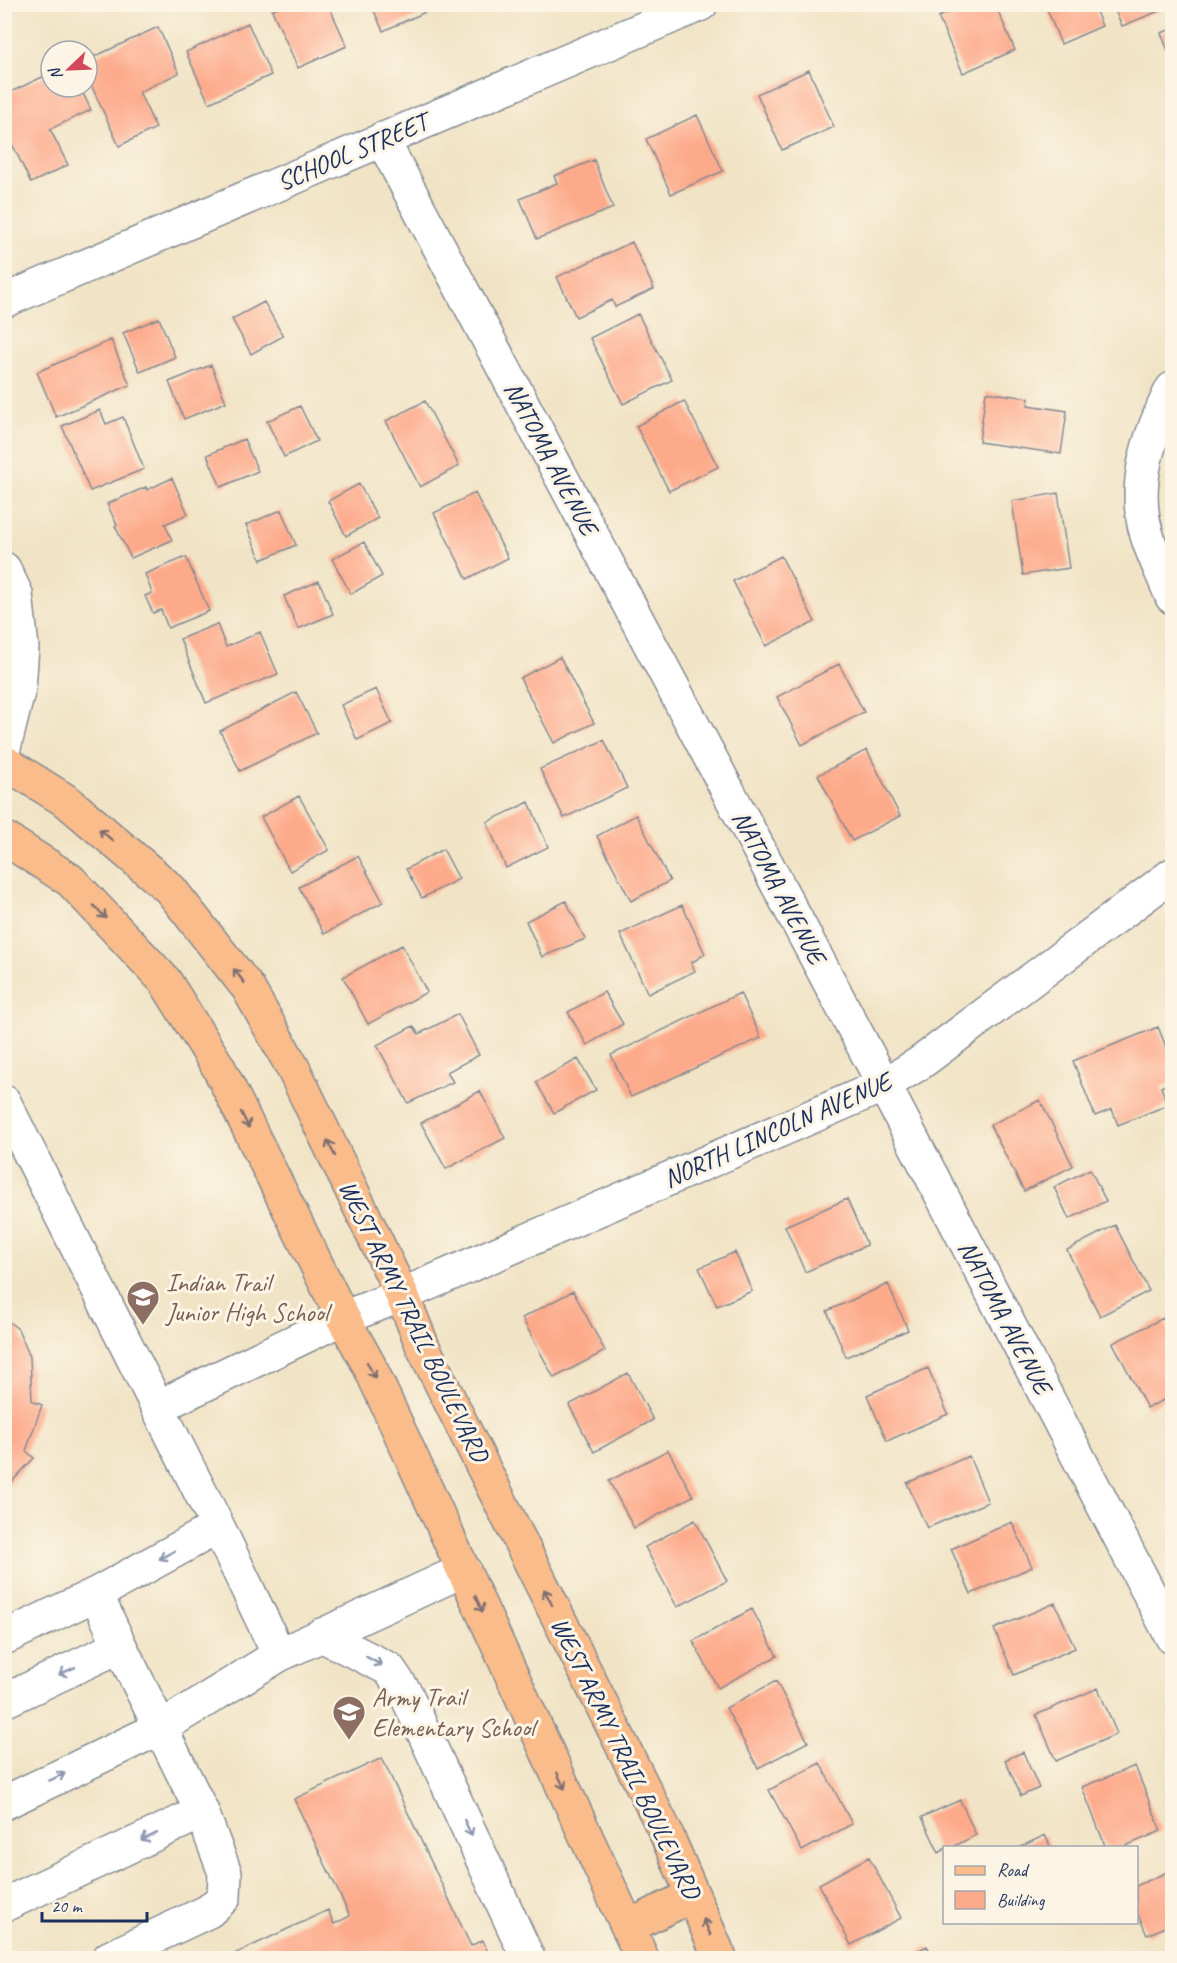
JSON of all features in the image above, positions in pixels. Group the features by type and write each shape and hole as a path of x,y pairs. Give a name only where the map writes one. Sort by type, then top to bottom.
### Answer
{"main road":[{"name":"WEST ARMY TRAIL BOULEVARD","path":"4,762 68,802 170,888 248,988 293,1068 402,1295 423,1347 665,1831 720,1959"},
{"path":"4,838 69,880 165,981 219,1068 343,1318 369,1365 642,1959"},
{"path":"628,1927 693,1895"}],"street":[{"name":"SCHOOL STREET","path":"4,300 701,4"},
{"name":"NATOMA AVENUE","path":"382,139 884,1085 1173,1637"},
{"path":"1173,389 1144,461 1140,496 1146,533 1173,597"},
{"path":"4,569 16,594 22,647 19,688 4,748"},
{"name":"NORTH LINCOLN AVENUE","path":"158,1407 343,1318 402,1295 884,1085 920,1063 1173,875"},
{"path":"4,1102 218,1527 279,1655"},
{"path":"4,1638 96,1594 218,1527"},
{"path":"4,1803 160,1728 279,1655 464,1570"},
{"path":"96,1594 202,1812 225,1873 224,1897 209,1911 109,1959"},
{"path":"321,1635 389,1670 406,1694 528,1959"},
{"path":"4,1701 120,1646"},
{"path":"4,1905 202,1812"}],"building":[{"path":"283,4 328,4 347,46 298,68 272,10"},
{"path":"371,4 430,4 432,9 383,31"},
{"path":"966,4 995,4 1015,50 963,73 938,17"},
{"path":"1045,4 1093,4 1102,26 1061,44"},
{"path":"1112,4 1168,4 1169,7 1122,26"},
{"path":"248,23 271,75 209,103 186,52"},
{"path":"158,27 179,73 139,92 156,128 119,146 98,99 99,54"},
{"path":"1172,29 1172,61 1161,33"},
{"path":"809,70 834,127 782,150 757,94"},
{"path":"39,79 39,99 86,99 91,110 50,129 68,165 31,183 4,127 4,95"},
{"path":"697,115 723,171 671,194 646,139"},
{"path":"594,160 613,208 537,239 520,199 557,183 554,176"},
{"path":"632,242 654,289 615,307 612,300 576,317 557,277"},
{"path":"264,302 283,336 251,354 232,319"},
{"path":"638,314 672,380 623,404 590,338"},
{"path":"159,318 175,357 140,372 123,333"},
{"path":"111,340 130,385 56,417 37,372"},
{"path":"211,365 226,402 184,419 169,382"},
{"path":"986,392 1029,398 1028,405 1067,411 1061,454 979,442"},
{"path":"425,401 459,466 420,487 386,421"},
{"path":"684,401 718,467 669,491 636,426"},
{"path":"300,406 317,441 284,457 267,421"},
{"path":"100,410 106,424 123,417 144,469 90,491 62,426"},
{"path":"244,439 258,471 221,487 207,455"},
{"path":"172,478 188,514 165,524 172,540 131,558 107,504 146,487 147,490"},
{"path":"359,484 378,518 346,536 328,501"},
{"path":"475,493 508,558 467,579 434,513"},
{"path":"1058,493 1069,568 1023,575 1012,501"},
{"path":"281,510 296,545 261,560 246,525"},
{"path":"364,542 382,576 351,594 332,559"},
{"path":"781,556 815,622 766,646 733,581"},
{"path":"186,557 209,611 168,628 161,610 153,613 145,596 152,593 145,574"},
{"path":"319,581 333,614 298,629 284,596"},
{"path":"217,624 226,647 260,632 278,674 206,703 180,639"},
{"path":"560,657 594,723 554,743 520,678"},
{"path":"839,664 864,712 802,745 777,697"},
{"path":"376,689 392,723 357,740 341,705"},
{"path":"296,692 317,733 240,771 220,731"},
{"path":"604,740 627,788 564,818 540,769"},
{"path":"867,750 900,816 852,841 818,775"},
{"path":"299,796 329,850 290,871 261,817"},
{"path":"529,802 548,847 506,868 487,822"},
{"path":"636,815 670,881 631,901 597,836"},
{"path":"443,849 459,879 422,898 406,869"},
{"path":"358,856 383,902 324,934 299,887"},
{"path":"566,901 585,939 542,957 526,921"},
{"path":"682,905 705,954 691,963 695,971 648,994 620,934"},
{"path":"402,945 427,992 368,1024 343,977"},
{"path":"604,992 623,1024 587,1045 568,1012"},
{"path":"740,993 761,1038 631,1097 611,1055"},
{"path":"458,1014 479,1055 447,1072 453,1082 408,1103 377,1045 413,1026 419,1034"},
{"path":"1158,1027 1172,1062 1172,1082 1161,1087 1168,1105 1118,1125 1112,1109 1095,1116 1073,1061"},
{"path":"578,1059 596,1090 554,1113 536,1082"},
{"path":"480,1091 505,1138 446,1169 421,1123"},
{"path":"1040,1100 1073,1166 1024,1191 990,1125"},
{"path":"1090,1169 1106,1201 1069,1219 1054,1187"},
{"path":"847,1199 867,1245 805,1272 785,1226"},
{"path":"1115,1225 1149,1291 1100,1316 1067,1250"},
{"path":"735,1252 752,1291 717,1306 699,1268"},
{"path":"888,1284 908,1330 846,1357 827,1311"},
{"path":"573,1291 605,1351 554,1378 522,1318"},
{"path":"4,1318 18,1329 30,1357 32,1401 42,1405 26,1451 34,1458 4,1490"},
{"path":"1163,1318 1172,1337 1172,1396 1147,1408 1113,1343"},
{"path":"928,1368 948,1414 887,1441 867,1395"},
{"path":"628,1373 653,1420 594,1452 569,1405"},
{"path":"668,1450 693,1496 634,1528 609,1481"},
{"path":"969,1456 988,1502 927,1528 907,1483"},
{"path":"695,1520 727,1581 677,1607 645,1547"},
{"path":"1012,1522 1032,1567 971,1594 951,1549"},
{"path":"1055,1603 1075,1648 1014,1675 994,1629"},
{"path":"752,1609 777,1656 718,1688 693,1641"},
{"path":"776,1681 808,1742 758,1768 726,1708"},
{"path":"1098,1688 1117,1734 1056,1761 1036,1715"},
{"path":"1023,1752 1039,1788 1021,1796 1005,1760"},
{"name":"Army Trail Elementary School","path":"382,1758 471,1946 482,1940 491,1958 226,1958 328,1910 334,1924 350,1916 294,1799"},
{"path":"820,1763 852,1824 802,1851 769,1790"},
{"path":"1135,1766 1161,1831 1126,1846 1105,1846 1082,1787"},
{"path":"960,1800 976,1835 955,1846 943,1846 943,1851 939,1853 922,1817"},
{"path":"1045,1835 1050,1846 1022,1846"},
{"path":"869,1857 901,1918 851,1945 819,1884"},
{"path":"1172,1870 1172,1924 1147,1935 1138,1915 1138,1885"},
{"path":"927,1946 934,1958 903,1958"}],"place":[{"name":"Indian Trail Junior High School","path":"143,1326"},
{"name":"Army Trail Elementary School","path":"349,1741"}]}
